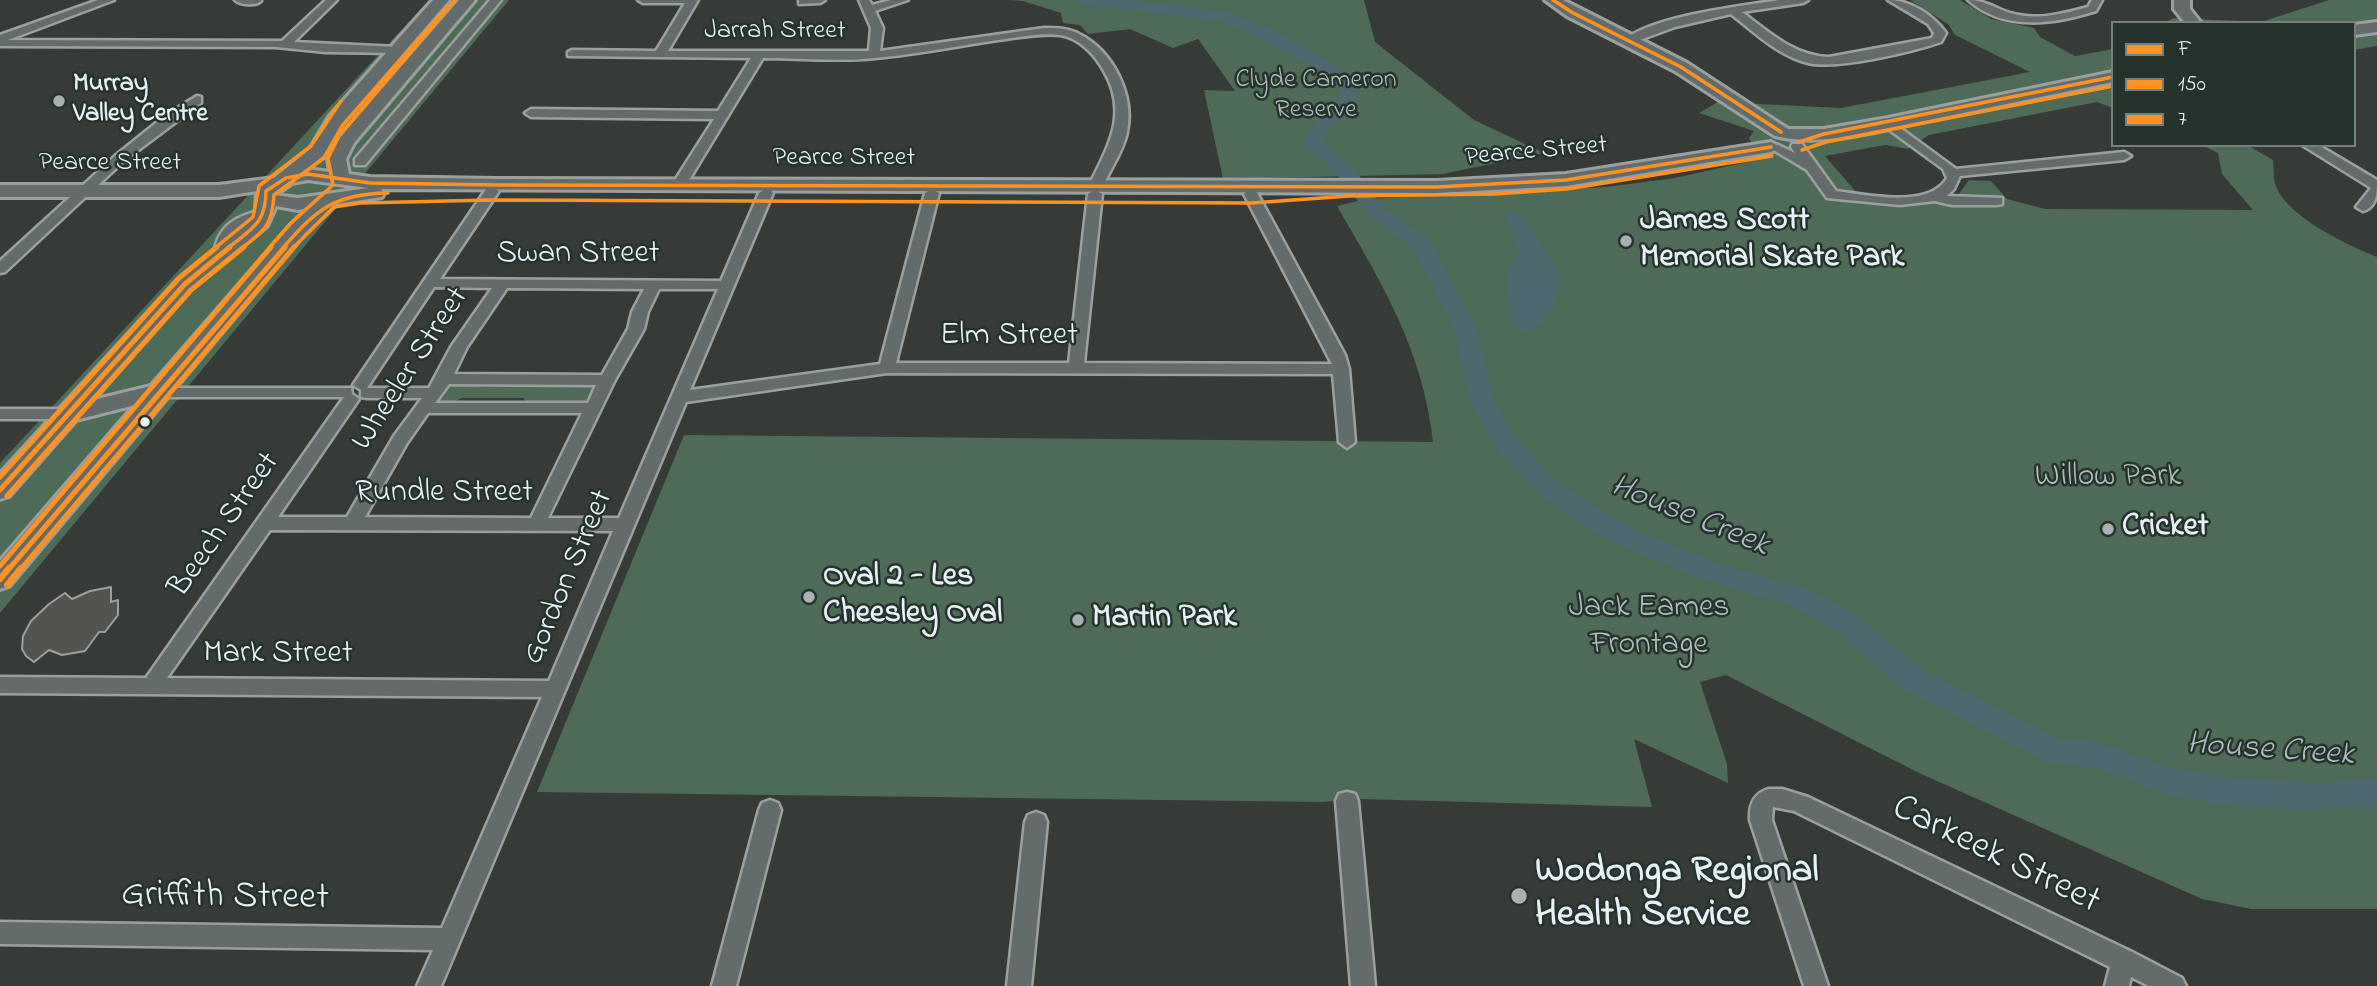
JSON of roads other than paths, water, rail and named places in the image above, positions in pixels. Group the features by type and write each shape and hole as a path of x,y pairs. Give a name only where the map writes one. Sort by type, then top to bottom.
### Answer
{"main road":[{"path":"0,489 185,284 254,229 270,195 317,152 335,121 440,1 465,0"},
{"path":"0,579 298,229 342,187 339,172 357,127 465,0"},
{"path":"1553,0 1681,66 1749,113 1780,140"},
{"path":"2182,0 2182,9 2191,21"},
{"path":"2356,30 2377,27"},
{"name":"Pearce Street","path":"768,190 1250,191 1494,185 1566,180 1888,123 2111,77"},
{"name":"Pearce Street","path":"270,195 303,175 339,172 370,183 495,188 932,193 1096,190"},
{"name":"Pearce Street","path":"0,191 219,191 270,195 294,204 359,194 495,188"},
{"path":"68,414 159,392"}],"street":[{"path":"0,41 27,27 109,0"},
{"path":"240,0 256,1"},
{"path":"285,45 332,0"},
{"path":"360,162 496,0"},
{"path":"643,0 693,0 660,54"},
{"path":"803,2 820,0"},
{"path":"874,55 877,28 867,5 904,0"},
{"path":"1629,41 1657,27 1681,20 1803,0"},
{"path":"1733,11 1785,49 1810,60 1829,61 1918,46 1937,40 1940,33 1932,22 1893,0"},
{"path":"1973,0 2008,18 2036,21 2092,9 2097,0"},
{"name":"Jarrah Street","path":"572,54 758,57 874,55 1056,31 1077,37 1102,59 1114,78 1122,104 1118,139 1096,190 1076,368"},
{"path":"0,41 285,45 325,49 398,50"},
{"path":"678,188 758,57"},
{"path":"0,269 167,119 197,100"},
{"path":"531,113 724,115"},
{"path":"1888,123 1942,161 1954,173"},
{"path":"339,172 380,138"},
{"path":"1780,140 1814,170 1832,195 1903,201 1936,197 1952,201 1997,201"},
{"path":"2311,147 2377,188 2363,207"},
{"path":"1954,173 2124,156"},
{"path":"1936,197 1953,184 1954,173"},
{"name":"Beech Street","path":"151,687 495,188"},
{"name":"Gordon Street","path":"429,986 768,190"},
{"path":"1250,191 1337,355 1341,369 1347,442"},
{"path":"887,368 932,193"},
{"name":"Swan Street","path":"430,283 727,285"},
{"name":"Wheeler Street","path":"352,524 397,445 444,379 459,347 502,284"},
{"path":"536,525 607,380 636,329 640,312 654,284"},
{"name":"Elm Street","path":"680,397 887,368 1341,369"},
{"path":"444,379 607,380"},
{"path":"159,392 356,392 429,400 593,408"},
{"path":"0,414 68,414"},
{"name":"Rundle Street","path":"263,523 625,525"},
{"name":"Mark Street","path":"0,685 555,689"},
{"name":"Carkeek Street","path":"1816,986 1761,820 1760,807 1768,798 1782,798 1800,804 2174,986"},
{"path":"1347,801 1363,986"},
{"path":"724,986 770,810"},
{"path":"1019,986 1036,822"},
{"name":"Griffith Street","path":"0,933 449,939"},
{"path":"2117,986 2124,960"}],"water":[{"path":"1510,210 1532,230 1562,279 1557,301 1551,312 1528,331 1518,330 1513,324 1506,274 1520,253 1507,218"}],"waterway":[{"name":"House Creek","path":"1085,0 1223,16 1268,35 1325,66 1348,83 1349,108 1324,124 1313,143 1351,178 1376,212 1422,245 1465,326 1482,400 1505,442 1543,484 1579,510 1626,537 1711,572 1801,598 1848,625 1914,680 2055,752 2097,755 2171,782 2225,791 2318,797 2377,792"}],"place":[{"name":"Murray Valley Centre","path":"59,101"},
{"name":"James Scott Memorial Skate Park","path":"1626,241"},
{"name":"Cricket","path":"2108,529"},
{"name":"Oval 2 - Les Cheesley Oval","path":"809,597"},
{"name":"Martin Park","path":"1078,620"},
{"name":"Wodonga Regional Health Service","path":"1519,896"}],"park label":[{"name":"Clyde Cameron Reserve","path":"1316,97"},
{"name":"Willow Park","path":"2108,479"},
{"name":"Jack Eames Frontage","path":"1649,628"}]}
